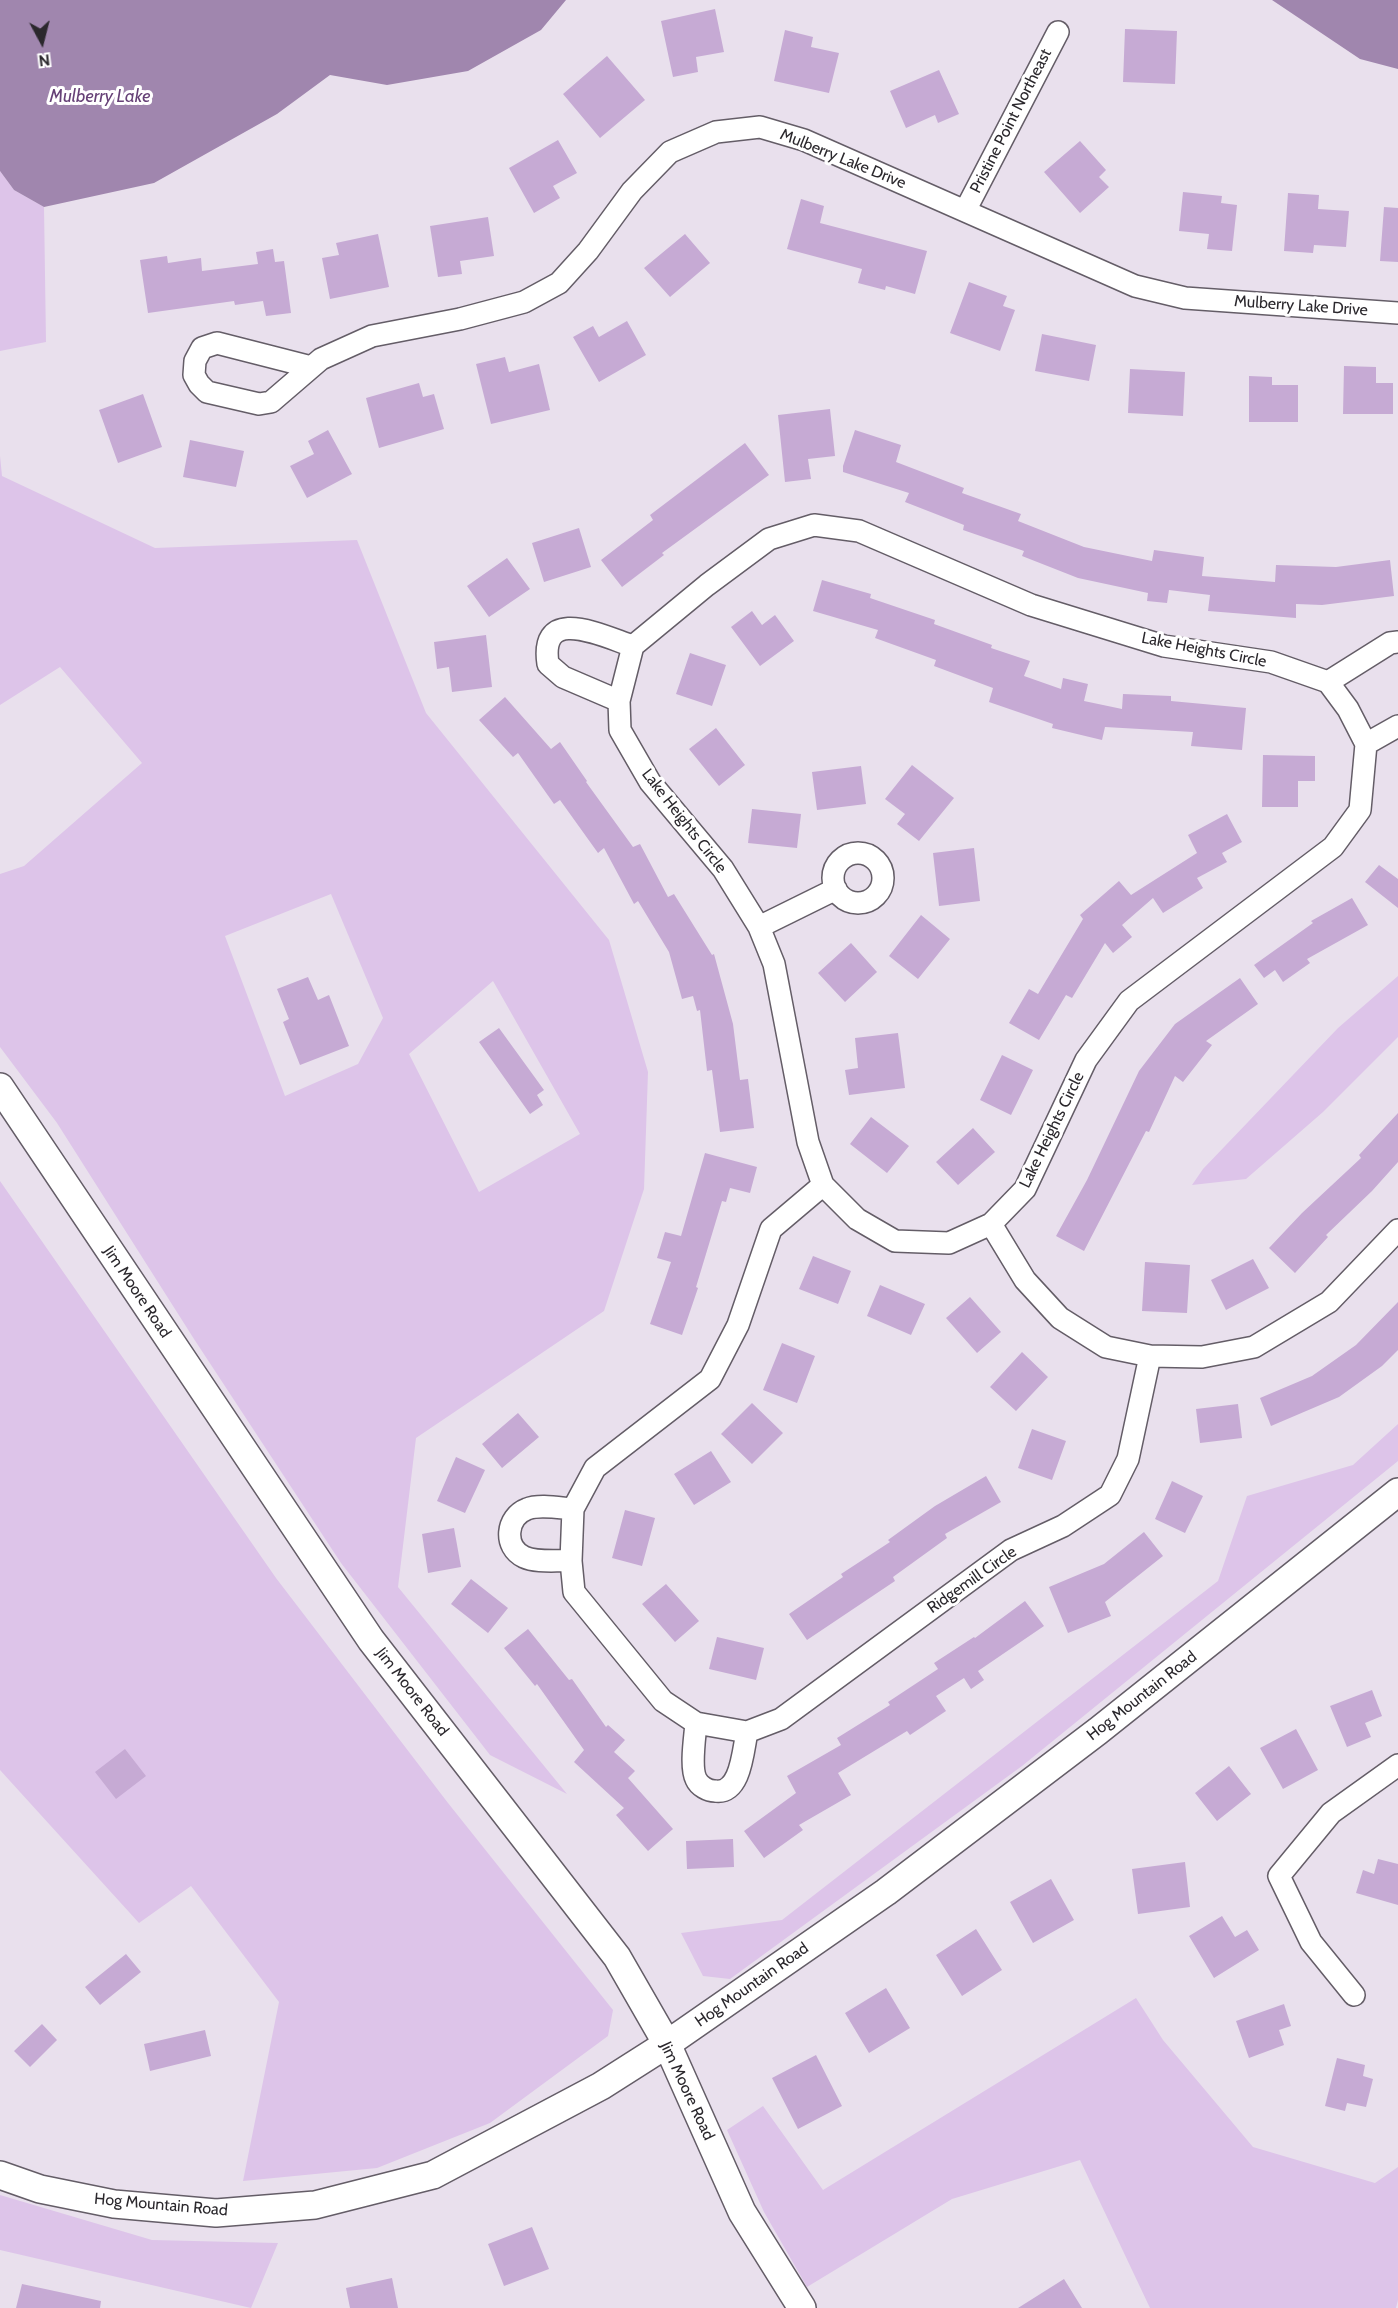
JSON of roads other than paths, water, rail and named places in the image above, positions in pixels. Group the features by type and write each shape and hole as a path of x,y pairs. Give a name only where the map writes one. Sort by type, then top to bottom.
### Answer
{"street":[{"name":"Pristine Point Northeast","path":"964,211 1058,32"},
{"name":"Mulberry Lake Drive","path":"311,367 217,343 202,348 195,361 194,375 207,392 259,404 271,402 321,359 372,336 460,319 524,303 559,283 588,251 632,191 670,152 716,132 760,127 804,140 1135,286 1185,298 1398,313"},
{"name":"Lake Heights Circle","path":"1328,682 1271,662 1164,646 1042,609 859,531 814,525 769,539 707,585 633,646 619,701 620,730 650,782 723,869 759,927 774,964 808,1142 823,1185 857,1219 895,1241 949,1243 991,1224 1025,1189 1086,1060 1129,1000 1333,847 1360,810 1366,744"},
{"path":"619,701 563,677 548,664 545,648 554,633 566,627 580,629 633,646"},
{"path":"1398,642 1390,643 1328,682 1348,709 1366,744 1398,726"},
{"path":"759,927 836,889"},
{"name":"Jim Moore Road","path":"0,1087 371,1640 617,1957 667,2044 742,2212 802,2308"},
{"name":"Ridgemill Circle","path":"823,1185 771,1229 738,1325 710,1379 595,1468 573,1509 571,1560 574,1592 663,1701 696,1723 747,1731 781,1719 1011,1550 1063,1526 1110,1495 1128,1459 1150,1356"},
{"path":"991,1224 1024,1280 1060,1318 1106,1347 1150,1356 1202,1357 1254,1347 1329,1302 1398,1230"},
{"name":"Hog Mountain Road","path":"0,2175 40,2189 114,2204 216,2213 315,2205 433,2175 601,2086 667,2044 886,1892 1062,1759 1398,1492"},
{"path":"571,1560 536,1560 524,1557 514,1549 509,1538 510,1527 517,1514 529,1508 573,1509"},
{"path":"696,1723 694,1767 696,1779 705,1788 717,1792 728,1789 736,1781 747,1731"},
{"path":"1354,1995 1311,1942 1279,1876 1331,1813 1398,1765"}],"water":[{"name":"Mulberry Lake","path":"0,0 566,0 541,30 468,71 387,85 330,75 277,114 154,183 44,207 14,190 0,171"},
{"path":"1272,0 1398,0 1398,69 1360,59"}]}
